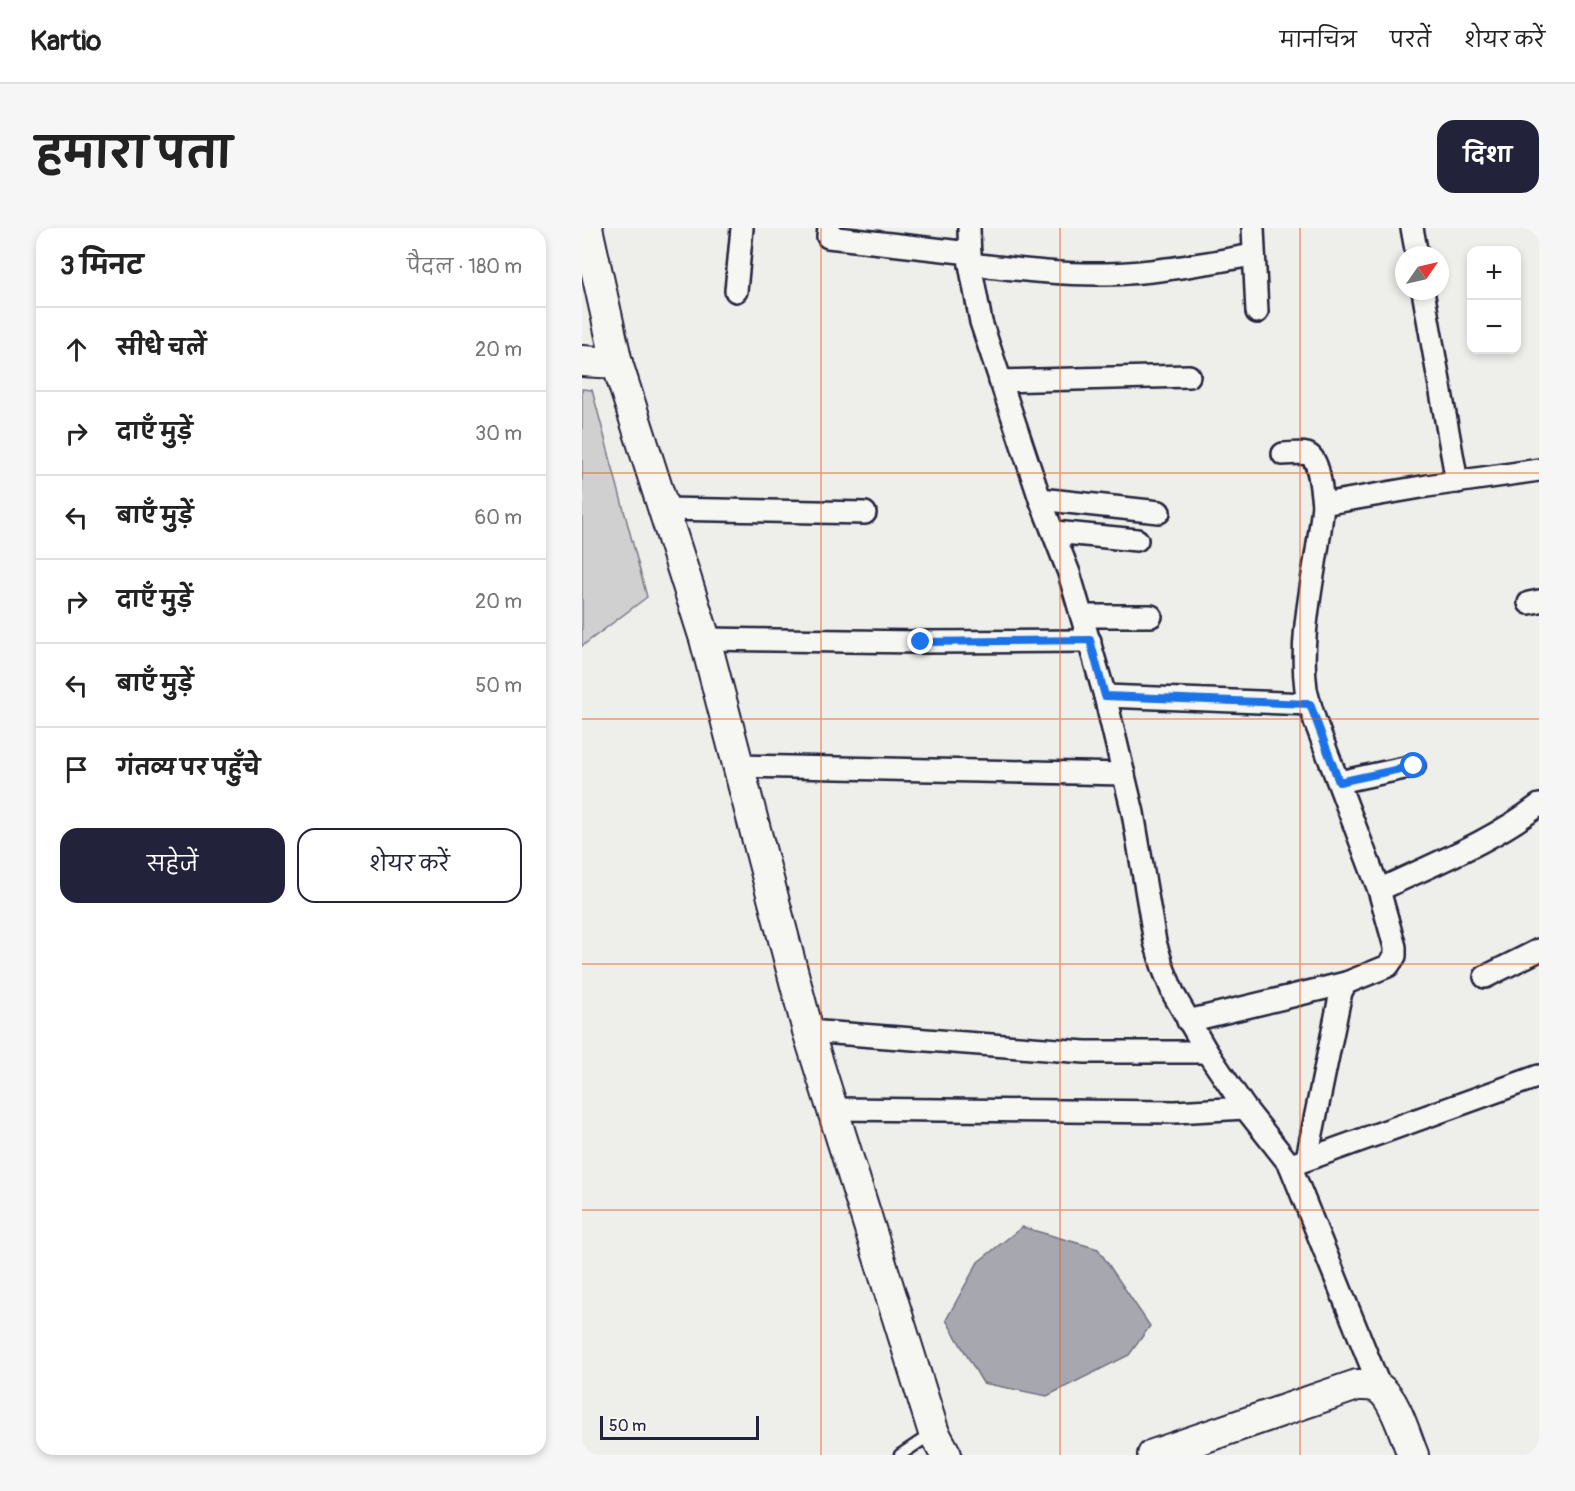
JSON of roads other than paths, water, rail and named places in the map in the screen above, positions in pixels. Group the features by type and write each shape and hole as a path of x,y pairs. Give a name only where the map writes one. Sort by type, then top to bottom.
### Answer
{"street":[{"path":"587,228 617,363 705,639 808,1031 940,1444"},
{"path":"736,291 742,228"},
{"path":"829,228 828,237 911,237 970,258 1049,272 1108,274 1173,268 1254,255"},
{"path":"969,228 970,258 981,322 1090,640 1124,774 1158,951 1170,986 1207,1052 1245,1108 1298,1162 1382,1390 1389,1398 1413,1455"},
{"path":"1253,228 1257,312"},
{"path":"1412,228 1415,246"},
{"path":"1425,300 1457,483"},
{"path":"582,361 617,363"},
{"path":"1000,381 1189,376"},
{"path":"1188,1021 1346,983 1388,966 1395,956 1395,947 1379,890 1310,704 1305,674 1307,618 1323,504 1317,466 1313,458 1307,454 1282,454"},
{"path":"1323,504 1539,470"},
{"path":"1040,499 1159,512"},
{"path":"665,509 865,513"},
{"path":"1054,532 1137,540"},
{"path":"1083,616 1151,616"},
{"path":"705,639 921,642 1090,640"},
{"path":"1105,696 1310,704"},
{"path":"737,766 1124,774"},
{"path":"1339,782 1414,766"},
{"path":"1379,890 1471,846 1503,829 1539,805"},
{"path":"1485,976 1539,950"},
{"path":"1298,1162 1339,1002 1346,983"},
{"path":"808,1031 1085,1052 1207,1052"},
{"path":"1298,1162 1539,1076"},
{"path":"832,1109 1176,1112 1245,1108"},
{"path":"1153,1455 1357,1385 1370,1384 1382,1390"}],"lane":[{"path":"900,1455 940,1444"}]}
